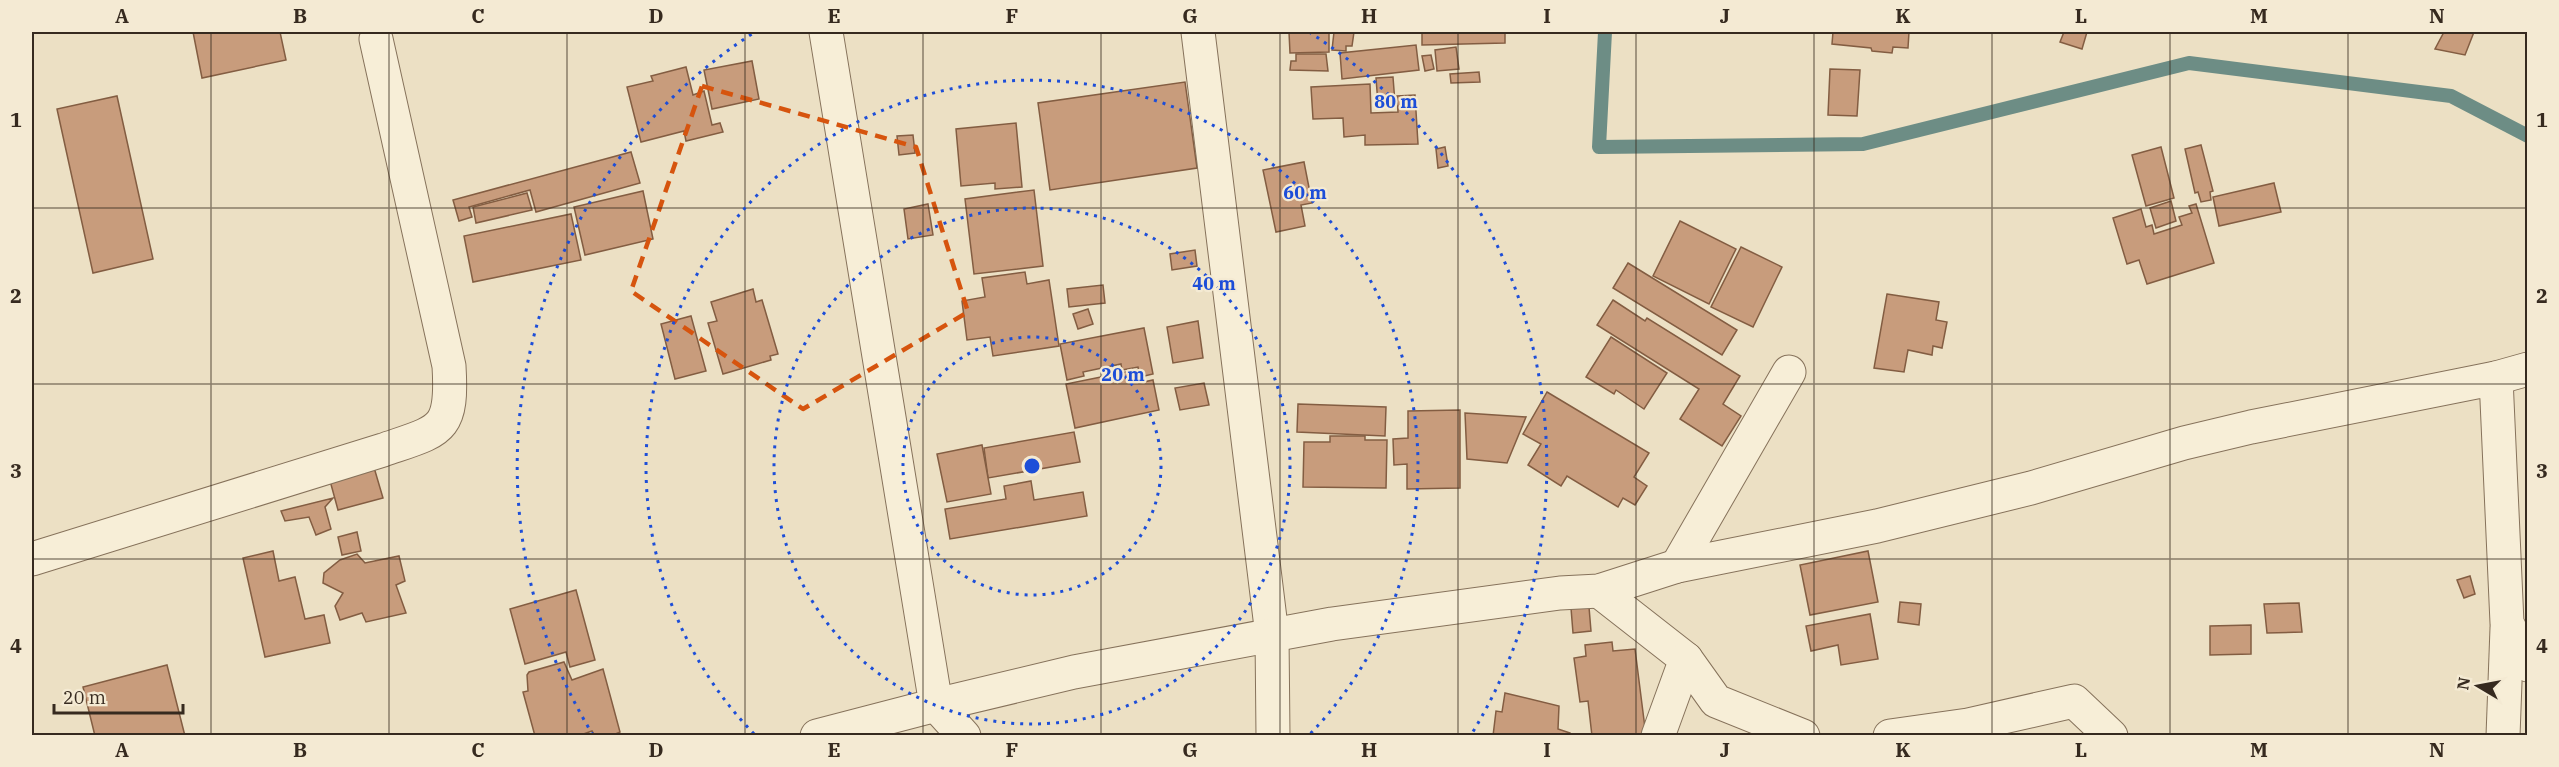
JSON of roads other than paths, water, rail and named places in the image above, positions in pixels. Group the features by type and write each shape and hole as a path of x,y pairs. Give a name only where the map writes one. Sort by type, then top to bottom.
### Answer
{"street":[{"path":"826,32 936,705 964,735"},
{"path":"1198,32 1272,635 1273,735"},
{"path":"32,559 383,450 428,435 444,422 451,397 449,366 376,39"},
{"path":"817,735 1074,672 1272,635 1355,621 1560,593 1599,591 1677,566 1877,526 2031,488 2184,443 2251,427 2496,378 2528,369"},
{"path":"1677,566 1789,372"},
{"path":"2496,378 2507,623 2503,735"},
{"path":"1599,591 1686,659 1716,701 1794,733"},
{"path":"2507,623 2528,666"},
{"path":"1658,735 1686,659"},
{"path":"1890,735 1968,725 2074,701 2111,735"}],"waterway":[{"path":"1605,32 1599,147 1863,144 2189,63 2451,96 2528,136"}]}
